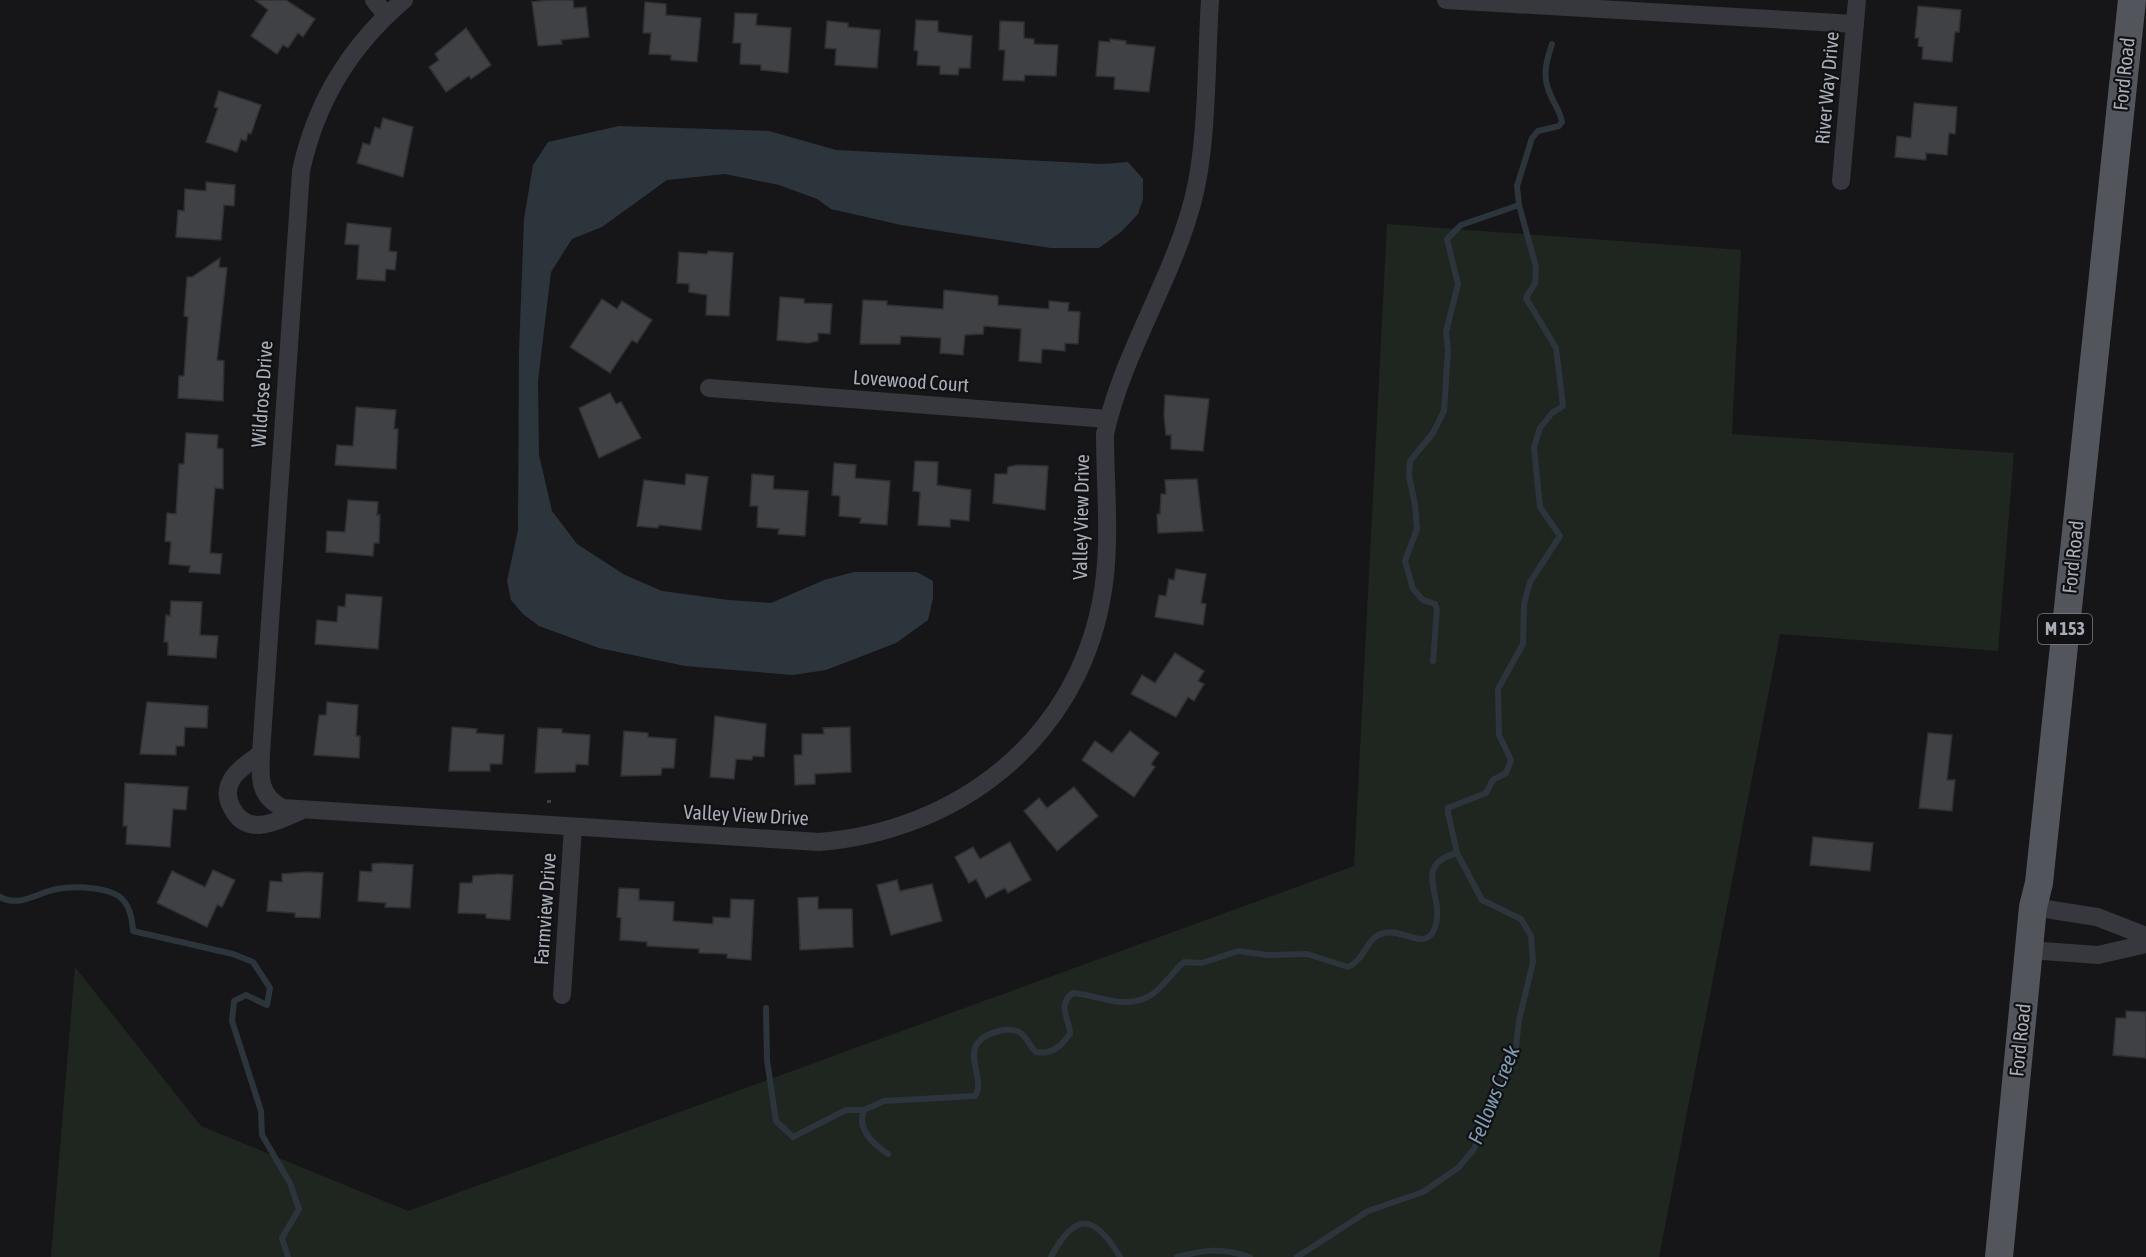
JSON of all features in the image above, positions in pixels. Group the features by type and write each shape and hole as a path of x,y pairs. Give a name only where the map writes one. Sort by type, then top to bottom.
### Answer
{"main road":[{"name":"Ford Road","path":"1999,1257 2028,950 2040,872 2132,0"}],"street":[{"path":"374,0 386,15"},
{"name":"Wildrose Drive","path":"268,798 260,783 261,753 301,171 313,124 330,87 353,51 386,15 404,0"},
{"name":"Valley View Drive","path":"268,798 283,808 794,841 844,840 885,832 922,819 959,801 991,780 1039,733 1066,694 1093,634 1107,562 1105,434 1122,375 1180,238 1193,200 1201,155 1210,0"},
{"path":"1446,0 1855,24"},
{"name":"River Way Drive","path":"1841,181 1857,0"},
{"name":"Lovewood Court","path":"709,388 1108,419"},
{"path":"261,753 231,779 228,801 234,813 254,825 267,825 305,809"},
{"name":"Farmview Drive","path":"562,995 573,827"},
{"path":"2033,907 2097,917 2146,936"},
{"path":"2028,950 2098,955 2146,944"}],"shaded area":[{"path":"619,126 769,131 836,150 1102,164 1128,162 1143,179 1143,199 1138,214 1121,232 1099,248 1051,248 901,225 831,209 817,199 779,185 725,174 667,180 602,227 572,239 551,272 538,381 539,455 552,511 577,544 625,575 662,591 729,600 771,603 824,580 854,572 917,572 933,581 933,598 928,620 896,643 826,670 793,675 685,666 599,648 539,626 523,614 511,600 507,581 518,530 519,352 524,219 533,165 548,142"},
{"path":"1387,224 1741,250 1732,434 2014,453 1998,651 1780,634 1659,1257 51,1257 75,967 201,1126 408,1211 1354,866"}],"building":[{"path":"255,0 286,0 315,19 303,37 298,33 288,48 283,45 277,54 251,36 268,10"},
{"path":"573,0 574,8 586,7 589,37 561,40 562,44 538,46 532,2"},
{"path":"645,2 666,4 666,15 701,18 697,62 671,60 671,55 649,54 651,33 643,33"},
{"path":"1918,6 1961,10 1959,32 1955,32 1952,62 1922,59 1923,47 1918,46 1919,38 1915,38"},
{"path":"735,13 757,14 756,25 791,28 788,73 761,70 761,65 740,64 741,43 733,43"},
{"path":"916,20 938,21 938,32 972,36 970,68 959,68 958,75 940,74 940,66 917,65 918,51 914,50"},
{"path":"827,21 848,23 848,27 880,30 877,68 835,65 836,49 825,48"},
{"path":"1000,21 1024,22 1024,38 1034,39 1034,44 1058,45 1056,76 1025,75 1024,81 1003,80 1005,50 999,50"},
{"path":"466,28 491,65 471,79 469,76 446,92 429,67 439,60 435,54"},
{"path":"1110,39 1126,41 1126,44 1155,47 1149,92 1114,89 1115,77 1096,76 1099,41 1110,42"},
{"path":"219,91 261,105 251,134 248,133 246,141 241,139 237,152 206,142 218,108 214,107"},
{"path":"1914,103 1957,107 1955,134 1949,133 1947,155 1926,153 1926,160 1895,157 1897,136 1911,138"},
{"path":"383,118 413,127 403,177 357,163 363,143 370,145 375,127 380,129"},
{"path":"206,182 235,185 234,206 224,205 221,240 176,237 178,210 184,211 185,189 206,191"},
{"path":"347,223 391,228 389,251 397,252 395,270 386,269 385,281 357,279 359,245 345,244"},
{"path":"708,251 733,253 729,316 706,315 707,295 689,292 689,284 677,283 679,252 707,254"},
{"path":"220,258 219,267 227,268 217,360 224,361 223,401 178,398 179,376 184,376 188,317 184,316 187,277 192,277"},
{"path":"944,290 998,296 998,305 1049,309 1049,301 1069,303 1068,311 1080,312 1078,344 1065,343 1065,351 1042,349 1041,363 1019,361 1021,329 984,326 983,334 965,335 963,355 940,353 941,338 901,336 900,344 860,344 863,300 887,301 887,305 943,309"},
{"path":"780,297 804,299 804,303 832,304 830,334 818,333 818,341 808,343 777,340"},
{"path":"602,299 617,309 622,301 652,320 637,343 632,340 610,373 570,347"},
{"path":"610,393 616,404 621,402 641,438 599,458 579,408"},
{"path":"1165,395 1209,399 1203,451 1171,449 1171,435 1166,435"},
{"path":"356,407 396,410 394,429 398,429 396,469 335,465 337,445 353,446"},
{"path":"186,433 218,435 217,448 223,449 223,489 215,488 210,553 222,554 220,574 189,572 190,566 169,564 171,542 165,541 167,513 176,514 179,464 184,464"},
{"path":"915,461 938,462 937,485 971,490 969,521 950,519 950,527 918,525 920,492 913,491"},
{"path":"834,463 856,465 855,478 890,481 887,525 860,523 861,518 839,516 840,496 832,495"},
{"path":"1048,466 1045,510 993,503 995,474 1007,474 1008,467"},
{"path":"686,474 708,477 701,530 659,525 658,528 637,526 644,480 685,485"},
{"path":"752,474 774,476 773,489 808,491 805,536 778,534 779,529 757,527 758,506 750,506"},
{"path":"1197,479 1203,531 1158,533 1157,514 1160,514 1161,494 1166,494 1165,480"},
{"path":"348,500 378,502 379,543 374,543 373,556 326,552 327,531 345,532"},
{"path":"1176,569 1206,574 1201,603 1206,604 1203,625 1155,617 1159,595 1166,596 1169,579 1174,580"},
{"path":"346,594 382,597 378,649 315,644 317,620 337,622 338,606 345,607"},
{"path":"171,601 202,602 200,635 218,636 216,658 168,655 168,642 164,642 166,615 170,616"},
{"path":"1175,653 1204,671 1198,681 1204,684 1194,701 1188,697 1176,717 1131,694 1142,675 1155,683"},
{"path":"147,702 208,706 207,728 185,727 184,746 176,746 176,755 140,754"},
{"path":"327,702 358,705 356,736 360,736 359,758 314,755 319,715 326,715"},
{"path":"715,716 766,724 764,757 753,756 752,760 736,759 734,779 710,777"},
{"path":"452,727 477,729 476,733 504,735 502,764 490,764 490,771 449,771"},
{"path":"850,727 851,772 815,774 815,784 795,785 794,755 802,755 802,734 824,734 823,728"},
{"path":"538,728 562,729 562,733 590,735 588,765 576,764 575,772 535,773"},
{"path":"624,731 648,733 648,737 676,739 674,768 662,768 661,775 621,776"},
{"path":"1130,731 1159,753 1151,764 1155,767 1134,797 1082,760 1095,741 1112,753"},
{"path":"1928,733 1952,735 1947,780 1955,780 1952,811 1919,808"},
{"path":"125,783 188,787 186,810 173,809 170,847 126,844 127,826 123,826"},
{"path":"1074,787 1098,816 1057,851 1024,811 1039,798 1047,808"},
{"path":"1813,837 1873,843 1870,871 1810,865"},
{"path":"1010,842 1031,880 1008,893 1005,888 986,898 976,879 969,883 955,857 973,847 980,859"},
{"path":"372,864 413,865 410,908 385,907 386,903 358,901 360,871 372,872"},
{"path":"213,870 235,880 222,907 217,905 207,927 157,903 172,871 205,887"},
{"path":"323,873 320,918 295,917 295,913 267,911 270,881 282,882 282,874"},
{"path":"513,875 510,920 486,918 486,914 458,913 460,883 472,883 473,876"},
{"path":"897,880 900,891 932,884 942,921 891,935 877,885"},
{"path":"619,888 639,889 639,900 674,902 673,921 713,924 713,917 730,918 731,899 754,900 751,960 727,958 727,954 699,953 699,949 647,946 647,942 620,940 621,918 617,917"},
{"path":"818,897 818,909 852,909 853,947 800,950 798,898"},
{"path":"2126,1011 2146,1012 2146,1058 2113,1055 2116,1018 2126,1018"}],"waterway":[{"name":"Fellows Creek","path":"1297,1257 1368,1211 1423,1192 1458,1168 1474,1149 1490,1108 1514,1064 1519,1020 1533,962 1531,936 1521,919 1482,900 1457,853 1448,808 1486,793 1493,780 1506,773 1511,760 1499,735 1498,689 1523,644 1524,604 1530,582 1560,536 1540,507 1534,447 1540,428 1552,413 1563,406 1556,348 1526,298 1535,283 1536,267 1519,205 1517,186 1532,138 1538,131 1559,126 1562,122 1546,79 1547,61 1552,44"},
{"path":"1433,661 1437,609 1435,604 1423,600 1413,589 1405,561 1417,529 1409,476 1410,461 1433,433 1444,411 1448,350 1446,332 1458,284 1447,239 1461,225 1519,205"},
{"path":"888,1154 877,1146 864,1130 862,1123 864,1110 884,1101 975,1096 978,1088 974,1061 977,1044 985,1037 999,1031 1011,1030 1022,1034 1036,1052 1042,1053 1056,1049 1070,1034 1065,1002 1073,993 1112,1001 1132,1002 1155,992 1184,962 1202,963 1238,951 1267,955 1307,954 1348,967 1354,964 1378,935 1391,932 1425,939 1434,930 1437,918 1432,874 1435,866 1443,859 1457,853"},
{"path":"0,897 15,901 64,888 111,892 126,904 132,919 133,931 233,954 253,962 270,988 267,1005 246,995 234,1001 232,1021 261,1111 262,1135 290,1183 299,1209 282,1238 288,1257"},
{"path":"766,1008 767,1060 776,1121 793,1137 846,1110 864,1110"},
{"name":"Fellows Creek","path":"1051,1257 1069,1231 1077,1225 1086,1224 1094,1226 1102,1233 1120,1257"},
{"name":"Fellows Creek","path":"1177,1257 1214,1251 1231,1252 1250,1257"}]}
